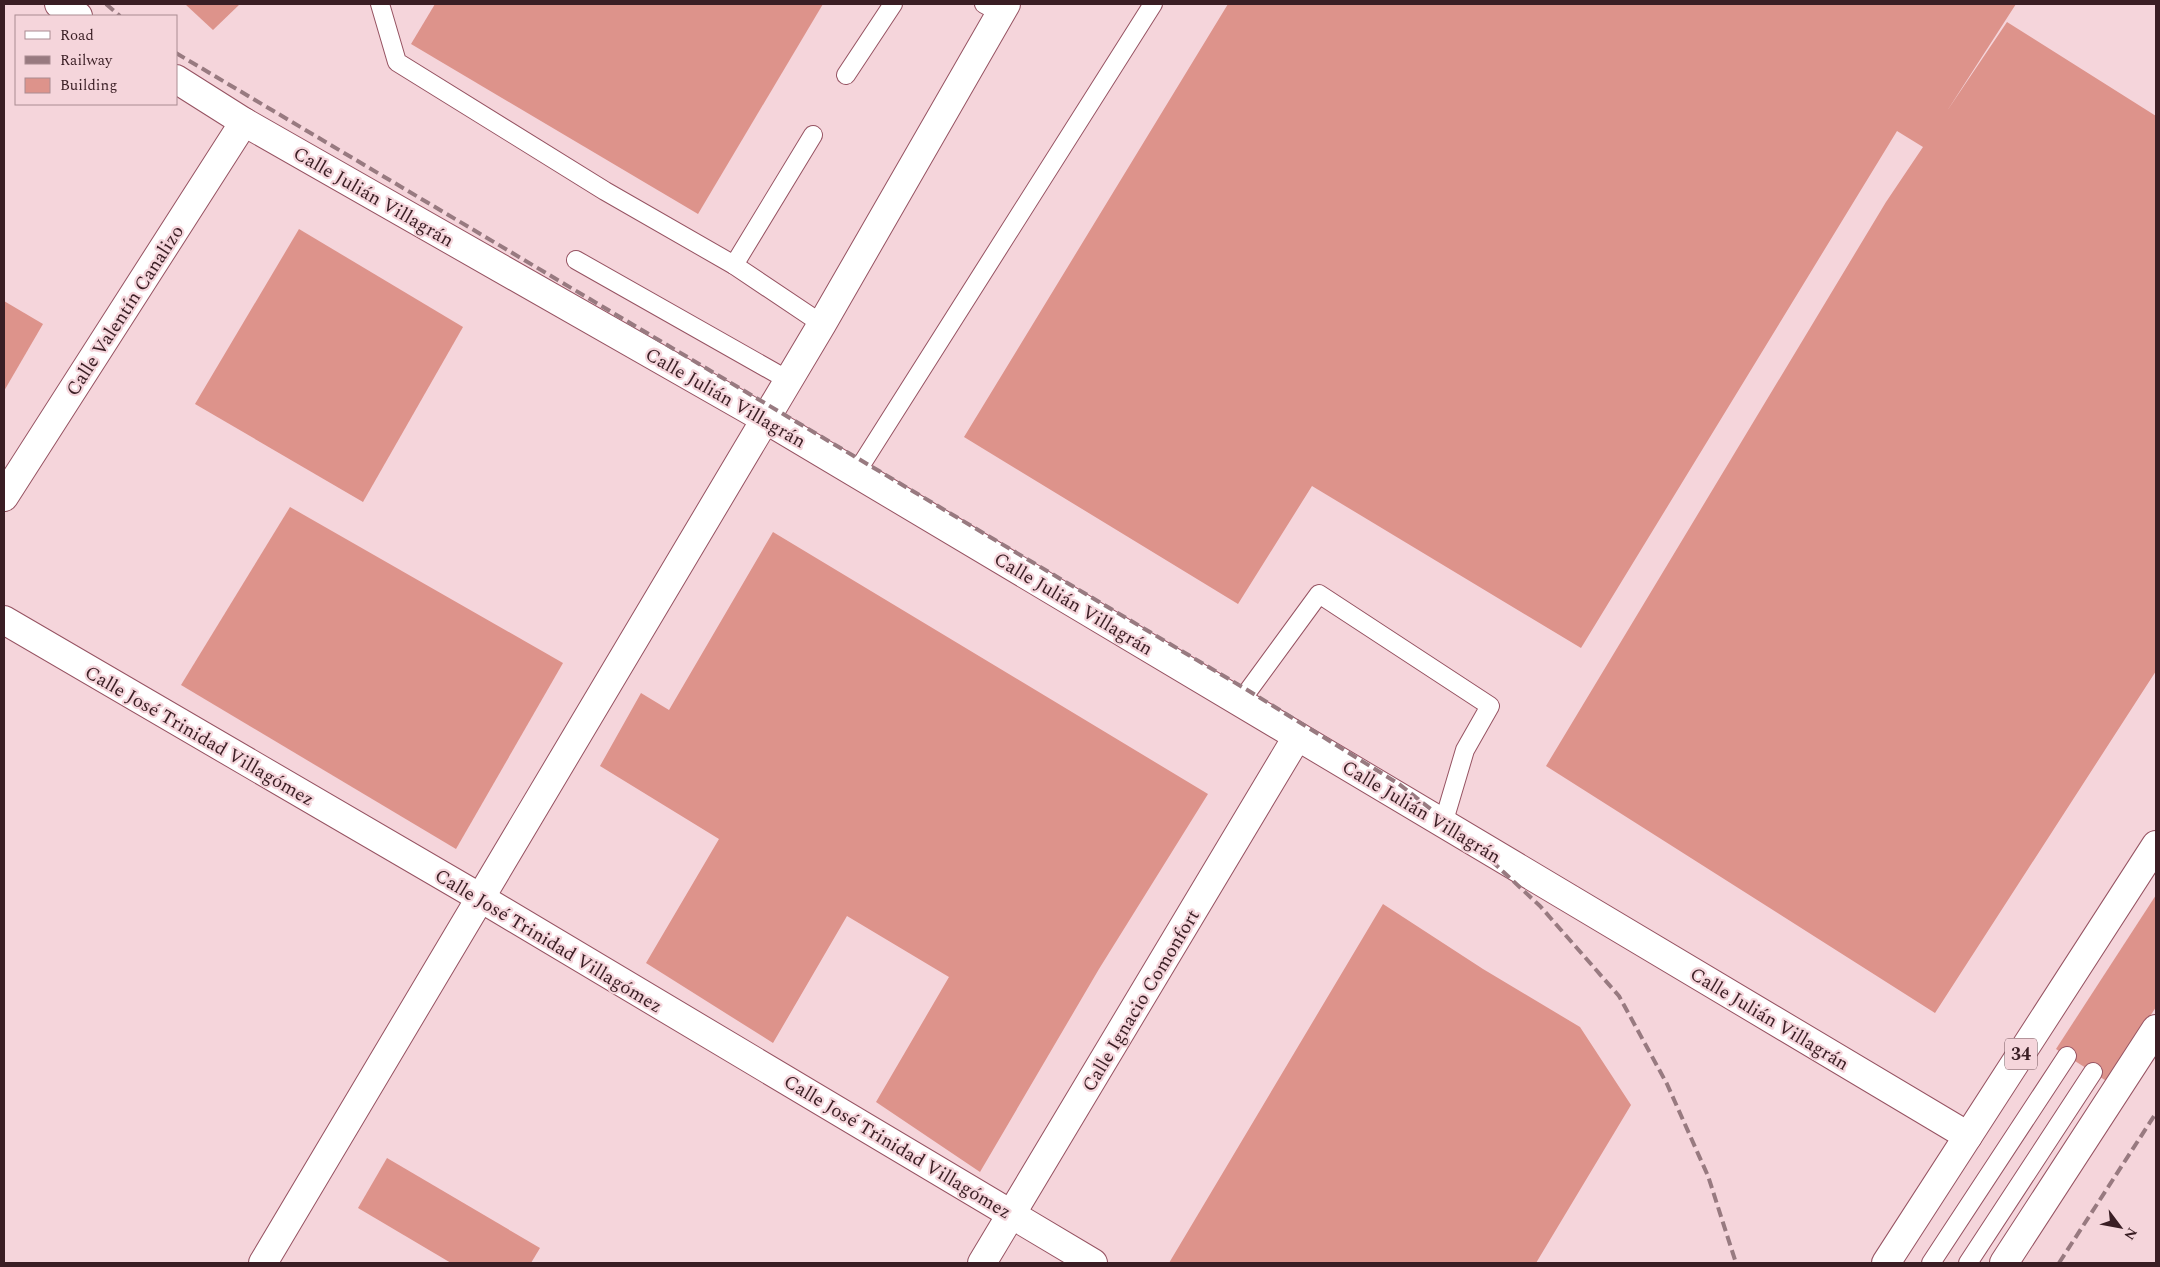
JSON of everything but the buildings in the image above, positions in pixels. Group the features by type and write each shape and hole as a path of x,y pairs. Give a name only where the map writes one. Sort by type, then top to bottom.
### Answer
{"street":[{"path":"59,4 76,15"},
{"path":"263,1263 822,324 997,7"},
{"name":"Calle Julián Villagrán","path":"178,80 244,122 856,473 1968,1136"},
{"name":"Calle Valentín Canalizo","path":"4,497 244,122"},
{"name":"Calle José Trinidad Villagómez","path":"4,620 479,898 1093,1263"},
{"name":"Calle Ignacio Comonfort","path":"982,1263 1298,737"},
{"name":"34","path":"1886,1263 2156,846"},
{"path":"2004,1263 2156,1029"}],"lane":[{"path":"380,4 397,62 604,191 734,265 822,324"},
{"path":"846,75 893,4"},
{"path":"856,473 1153,4"},
{"path":"734,265 813,135"},
{"path":"576,260 788,380"},
{"path":"1240,702 1319,594 1490,706 1465,750 1443,824"},
{"path":"1931,1263 2068,1056"},
{"path":"1968,1263 2093,1072"}],"railway":[{"path":"106,4 119,15"},
{"path":"178,54 1249,691 1399,784 1466,837 1540,906 1619,996 1667,1084 1708,1176 1736,1263"},
{"path":"2059,1263 2156,1113"}]}
